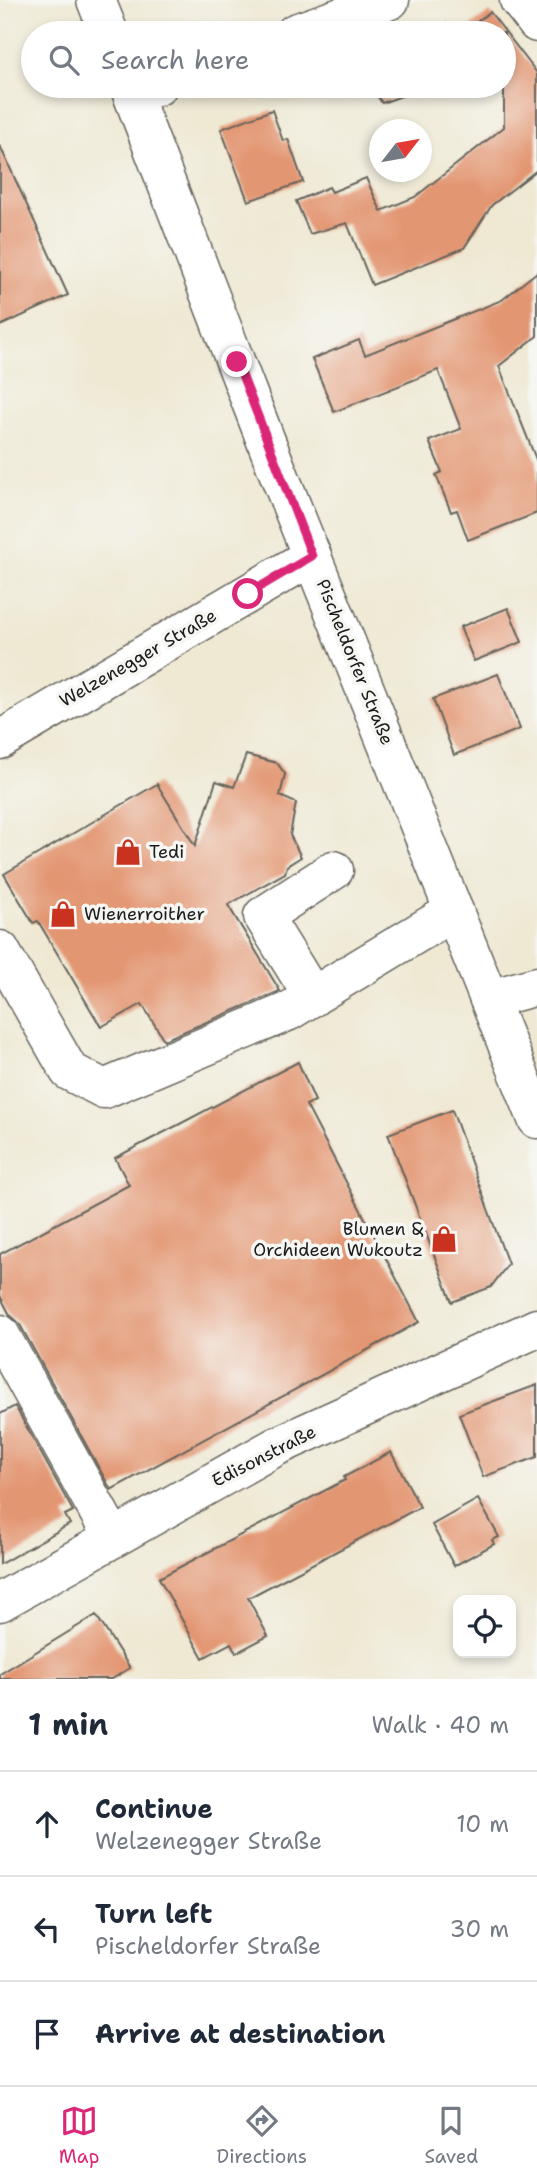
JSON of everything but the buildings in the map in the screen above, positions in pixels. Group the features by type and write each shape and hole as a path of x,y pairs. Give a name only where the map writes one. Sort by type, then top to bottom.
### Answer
{"street":[{"path":"96,0 104,21"},
{"path":"330,21 390,0"},
{"path":"519,0 537,23"},
{"name":"Pischeldorfer Straße","path":"143,98 312,556 537,1119"},
{"name":"Welzenegger Straße","path":"0,740 312,556"},
{"path":"313,997 263,916 334,870"},
{"path":"0,950 69,1070 104,1089 289,1011 454,911"},
{"path":"489,999 537,986"},
{"name":"Edisonstraße","path":"0,1602 277,1447 537,1328"},
{"path":"0,1334 113,1538"}],"place":[{"name":"Tedi","path":"128,852"},
{"name":"Wienerroither","path":"63,914"},
{"name":"Blumen & Orchideen Wukoutz","path":"444,1239"}],"route":[{"path":"237,362 312,556 248,594"}]}
